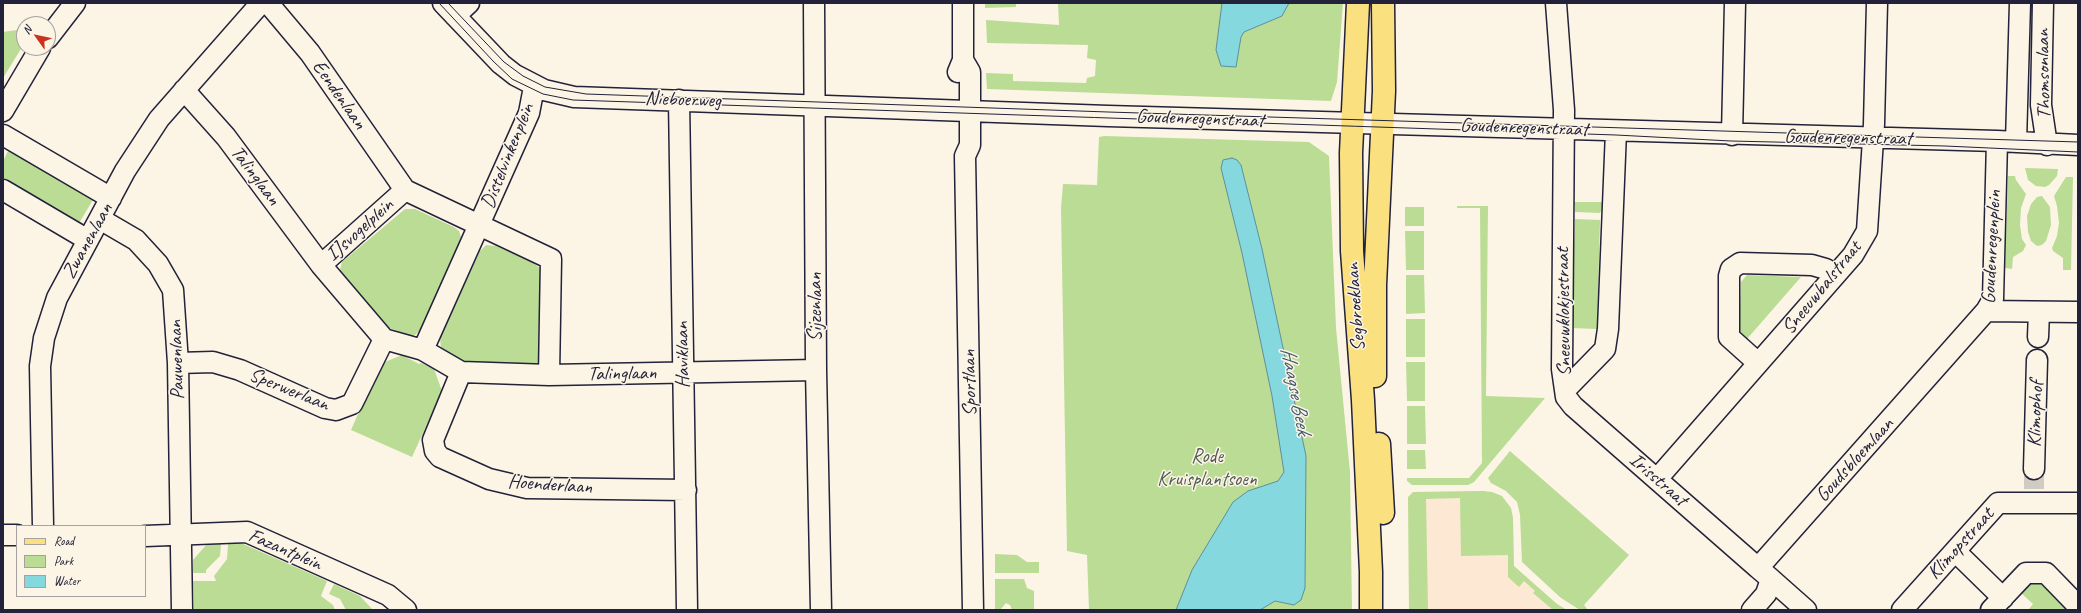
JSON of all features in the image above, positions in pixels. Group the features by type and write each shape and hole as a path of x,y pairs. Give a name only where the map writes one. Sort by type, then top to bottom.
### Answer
{"main road":[{"name":"Segbroeklaan","path":"1358,3 1351,153 1352,251 1364,423 1371,572 1371,610"},
{"name":"Segbroeklaan","path":"1383,3 1384,91 1374,312 1375,368 1382,484 1386,610"}],"street":[{"name":"Zwanenlaan","path":"43,525 40,366 44,338 53,308 125,171 159,119 261,3"},
{"name":"Eendenlaan","path":"268,3 310,53 405,190"},
{"name":"Sijzenlaan","path":"814,3 816,370 821,610"},
{"name":"Sportlaan","path":"963,3 963,60 970,72 964,111 970,145 965,156 974,610"},
{"name":"Sneeuwklokjestraat","path":"1556,3 1564,110 1562,369 1566,389"},
{"path":"1732,135 1735,3"},
{"name":"Sneeuwbalstraat","path":"1657,479 1833,276 1853,255 1867,231 1873,138 1877,3"},
{"name":"Thomsonlaan","path":"2016,142 2020,3"},
{"name":"Thomsonlaan","path":"2043,3 2041,106 2047,144"},
{"path":"56,25 69,5"},
{"name":"Nieboerweg","path":"456,7 507,70 534,87 553,93 574,97 815,104 964,111"},
{"path":"3,111 35,56"},
{"name":"Distelvinkenplein","path":"480,225 529,113 534,87"},
{"name":"Talinglaan","path":"184,90 235,149 321,265"},
{"name":"Haviklaan","path":"679,100 687,610"},
{"name":"Goudenregenstraat","path":"964,111 1732,135 1997,141 2078,145"},
{"name":"Sneeuwklokjestraat","path":"1566,389 1605,349 1608,329 1616,131"},
{"path":"3,135 111,198"},
{"name":"Goudenregenplein","path":"1997,141 1993,299 1986,311 2078,312"},
{"path":"3,190 88,240"},
{"name":"IJsvogelplein","path":"384,339 321,265 405,190 551,259 549,375"},
{"name":"Pauwenlaan","path":"100,219 136,240 158,264 173,290 178,363 180,535"},
{"path":"423,350 480,225"},
{"path":"1758,363 1729,337 1731,269 1740,263 1812,265 1826,269 1833,276"},
{"name":"Goudsbloemlaan","path":"1752,610 1766,594 1764,574 1986,311"},
{"path":"2038,337 2039,312"},
{"path":"384,339 423,350 461,372 549,375"},
{"name":"Sperwerlaan","path":"178,363 213,362 240,370 324,408 336,410 352,404 384,339"},
{"name":"Klimophof","path":"2034,469 2037,360"},
{"name":"Talinglaan","path":"549,375 816,370"},
{"name":"Hoenderlaan","path":"461,372 433,440 435,451 440,457 489,479 527,488 686,490"},
{"name":"Irisstraat","path":"1566,389 1566,397 1573,406 1806,610"},
{"name":"Klimopstraat","path":"1902,610 1998,503 2034,496 2078,503"},
{"name":"Fazantplein","path":"146,536 247,532 388,595 406,610"},
{"path":"3,535 16,535"},
{"path":"180,535 182,610"},
{"path":"1955,551 1997,604 2026,573 2046,573 2078,606"}],"shaded area":[{"path":"1413,492 1492,492 1502,496 1511,508 1513,518 1514,566 1557,604 1567,610 1409,610 1408,497"}],"green space":[{"path":"985,3 1016,3 1016,7 985,8"},
{"path":"1058,3 1343,3 1337,82 1331,101 987,89 986,73 1013,74 1013,81 1086,83 1087,78 1095,76 1096,60 1087,58 1088,45 987,43 986,20 1059,25"},
{"path":"16,30 17,56 3,78 3,32"},
{"name":"Rode Kruisplantsoen","path":"1099,137 1309,142 1329,156 1336,328 1350,472 1352,610 1089,610 1087,555 1067,551 1061,209 1063,184 1097,185"},
{"path":"9,149 94,198 78,225 3,183 3,161"},
{"path":"2025,168 2058,169 2057,176 2049,185 2045,187 2036,186 2028,180"},
{"path":"2008,176 2015,176 2016,180 2026,194 2021,208 2020,225 2022,239 2026,245 2023,251 2013,257 2012,269 2005,268"},
{"path":"2066,177 2073,177 2071,270 2063,270 2063,258 2053,251 2052,248 2057,236 2059,223 2054,196"},
{"path":"2042,196 2050,207 2051,225 2046,241 2042,245 2037,246 2031,241 2028,232 2027,216 2031,204 2037,197"},
{"path":"1572,202 1602,202 1602,209 1600,213 1575,212 1575,206 1572,206"},
{"path":"1457,206 1488,206 1486,396 1545,398 1474,482 1468,485 1412,485 1407,481 1407,478 1469,478 1482,463 1480,208 1457,208"},
{"path":"1405,207 1424,207 1424,226 1405,226"},
{"path":"405,209 415,209 454,227 459,231 461,237 460,243 421,329 415,335 411,336 379,324 339,274 342,262"},
{"path":"1575,219 1600,220 1597,329 1571,328"},
{"path":"1405,231 1424,231 1424,270 1406,270"},
{"path":"486,245 496,246 533,263 540,268 542,274 541,360 537,363 472,365 447,354 441,348 440,338 480,251"},
{"path":"1406,275 1424,275 1425,313 1406,314"},
{"path":"1747,275 1801,277 1747,339 1739,333 1741,282"},
{"path":"1406,319 1425,319 1425,357 1406,357"},
{"path":"402,355 419,364 421,363 434,369 442,391 412,457 351,430 380,364"},
{"path":"1406,362 1425,362 1425,401 1407,401"},
{"path":"1407,406 1425,406 1426,444 1407,444"},
{"path":"1407,450 1425,450 1426,469 1407,469"},
{"path":"1510,451 1629,555 1584,605 1588,610 1580,610 1561,598 1522,562 1520,515 1517,502 1506,491 1491,483 1488,478"},
{"path":"1413,492 1492,492 1502,496 1511,508 1513,518 1514,566 1557,604 1567,610 1553,610 1533,593 1535,591 1524,581 1519,587 1508,577 1508,555 1461,556 1460,498 1426,499 1428,610 1409,610 1408,497"},
{"path":"241,543 327,581 321,596 333,605 335,610 194,610 193,581 216,581 214,576 227,559 228,544"},
{"path":"207,544 221,544 220,556 206,570 206,573 193,573 193,560"},
{"path":"995,554 1017,555 1027,562 1039,562 1039,573 995,573"},
{"path":"995,579 1024,579 1027,588 1034,591 1034,610 1012,610 1010,605 1006,603 1000,610 995,610"},
{"path":"2030,582 2041,583 2069,610 2028,610 2033,604 2020,592"},
{"path":"334,584 360,596 373,610 346,610 340,599 329,594"}],"water":[{"path":"1222,3 1289,3 1282,16 1244,32 1241,37 1236,67 1221,66 1216,50"},
{"path":"1232,158 1237,160 1241,165 1262,249 1306,456 1305,588 1301,600 1294,605 1275,601 1260,610 1176,610 1192,570 1233,502 1248,491 1278,481 1284,472 1272,396 1242,253 1221,168 1223,160"}],"tunnel":[{"path":"2034,469 2034,489"}],"tram line":[{"path":"439,3 493,61 512,79 543,94 573,100 1616,135 1731,141 1945,146 2078,152"},
{"path":"448,3 504,62 523,76 545,87 586,94 1108,112 2078,142"}],"water label":[{"name":"Haagse Beek","path":"1295,391"}]}
